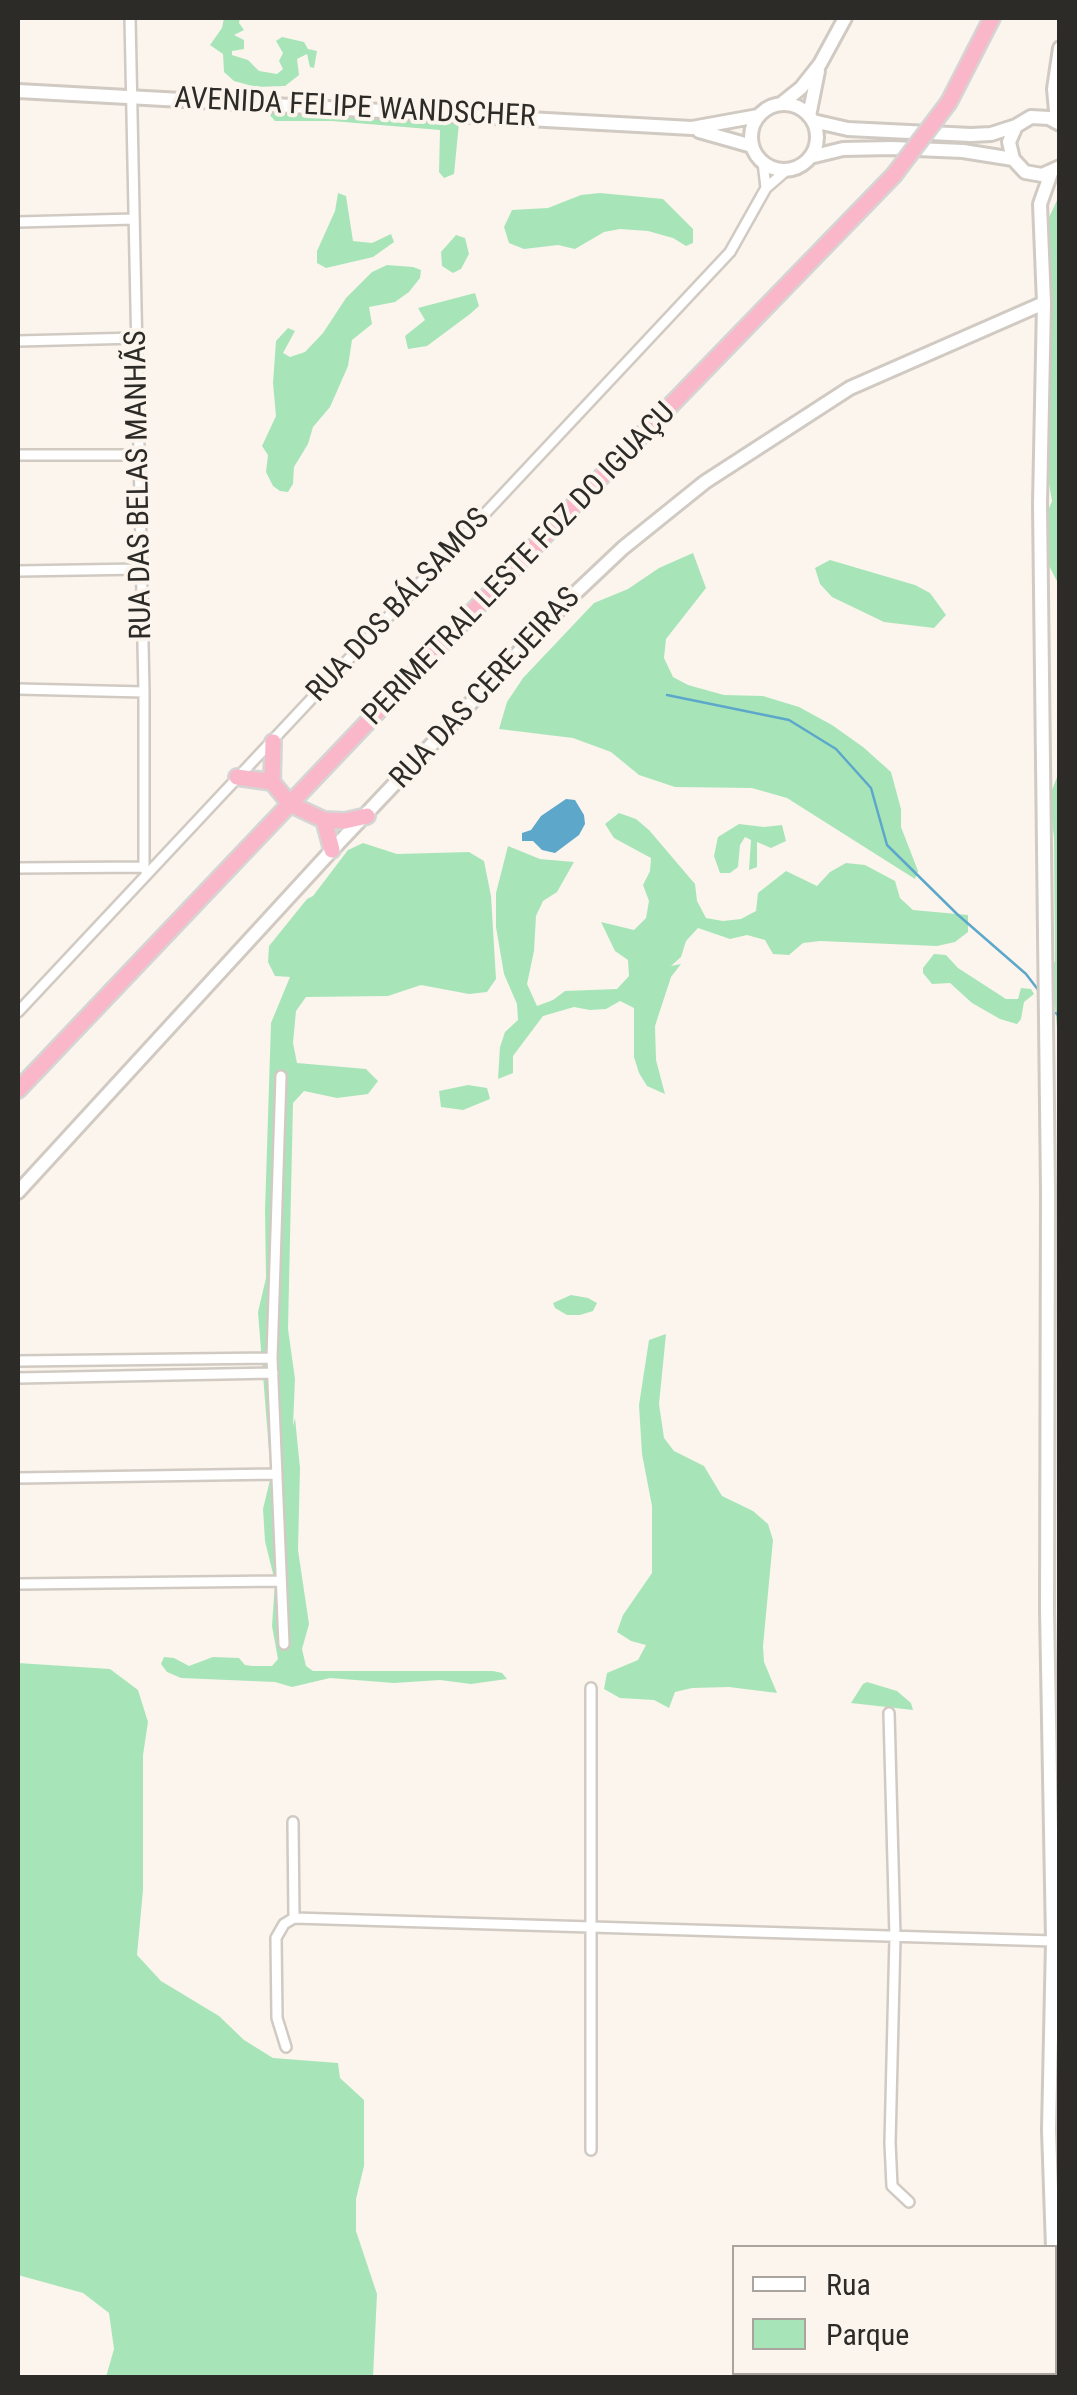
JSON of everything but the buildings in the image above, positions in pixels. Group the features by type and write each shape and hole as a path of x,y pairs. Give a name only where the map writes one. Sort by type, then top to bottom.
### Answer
{"highway":[{"name":"PERIMETRAL LESTE FOZ DO IGUAÇU","path":"18,1090 894,175 949,102 992,18"},
{"path":"273,742 272,782 290,804 324,820 367,816"},
{"path":"237,778 272,782"},
{"path":"324,820 332,850"}],"street":[{"name":"RUA DAS BELAS MANHÃS","path":"130,18 146,870"},
{"path":"766,188 763,162 752,146 758,116 801,88 820,64 845,18"},
{"path":"1058,123 1054,89 1060,48"},
{"path":"811,119 820,64"},
{"path":"811,119 848,129 991,134 1032,117 1054,89"},
{"name":"AVENIDA FELIPE WANDSCHER","path":"18,91 692,128 758,116"},
{"path":"781,104 801,109 811,119 817,134 810,158"},
{"path":"1032,117 1058,123"},
{"path":"1013,160 1010,142 1016,126"},
{"name":"AVENIDA FELIPE WANDSCHER","path":"692,128 752,146"},
{"path":"763,162 788,170 810,158 843,149 963,150 1013,160 1025,172 1040,204 1044,302 1040,504 1054,1603 1055,2044 1049,2130 1054,2245"},
{"name":"RUA DOS BÁLSAMOS","path":"18,1012 146,870 273,742 730,252 766,188 788,170"},
{"path":"1025,172 1042,175 1055,170"},
{"path":"1040,204 1055,170"},
{"path":"18,222 134,218"},
{"name":"RUA DAS CEREJEIRAS","path":"18,1192 332,850 570,599 678,502 850,388 1044,302"},
{"path":"18,341 137,338"},
{"path":"18,456 139,455"},
{"path":"18,571 142,569"},
{"path":"18,689 144,692"},
{"path":"18,868 146,870"},
{"path":"281,1076 272,1358 284,1644"},
{"path":"18,1360 272,1358"},
{"path":"18,1378 273,1373"},
{"path":"18,1478 277,1474"},
{"path":"18,1584 282,1581"},
{"path":"592,1688 592,2150"},
{"path":"889,1713 894,1938 890,2157 892,2186 909,2202"},
{"path":"294,1822 294,1918"},
{"path":"286,2047 277,2018 276,1938 284,1924 294,1918 1053,1941"},
{"path":"1057,2352 1058,2378"}],"green space":[{"path":"224,18 240,18 244,30 234,35 244,40 244,49 232,51 232,55 248,60 259,71 277,74 283,69 279,61 283,53 276,41 282,37 304,42 308,49 317,51 314,68 310,67 307,54 297,59 299,75 285,86 256,87 234,81 224,72 223,54 210,45"},
{"path":"273,107 408,120 452,118 459,123 454,174 444,178 439,172 440,130 332,121 275,121 269,114"},
{"path":"338,193 346,196 353,241 372,243 391,234 394,242 373,257 326,268 317,263 317,251 335,211"},
{"path":"581,195 663,199 693,229 693,243 686,246 648,231 620,229 604,232 575,249 558,245 524,249 509,243 504,227 512,210 548,208"},
{"path":"1059,196 1059,585 1046,560 1047,513 1052,501 1044,455 1046,224"},
{"path":"456,235 465,238 469,254 461,269 453,273 442,266 441,252"},
{"path":"387,265 421,270 420,278 395,302 369,307 372,324 352,340 348,366 330,407 313,427 294,467 293,484 288,492 280,491 266,472 268,455 262,446 276,416 276,341 288,328 295,331 283,353 290,357 305,352 346,298 372,272"},
{"path":"475,293 479,306 470,314 427,346 408,349 405,336 425,320 418,308"},
{"path":"693,553 706,588 666,639 664,658 673,677 724,695 763,696 799,707 863,747 891,772 901,809 901,827 918,871 915,879 787,798 752,788 675,787 639,775 611,752 573,738 499,729 507,702 523,678 594,603"},
{"path":"830,560 915,585 930,593 946,615 934,628 884,622 832,597 820,584 815,568"},
{"path":"1057,777 1059,1047 1047,976 1055,961 1054,837 1049,798"},
{"path":"619,813 636,819 649,830 695,884 697,901 706,918 741,919 756,911 758,893 786,871 817,886 846,863 865,865 895,881 900,898 913,910 968,915 968,932 955,942 937,946 803,943 789,955 773,954 765,940 747,935 730,939 698,928 671,966 681,964 671,977 655,1026 656,1060 665,1094 647,1086 639,1073 634,1057 634,1008 620,1001 606,1009 574,1007 543,1016 513,1056 513,1073 498,1079 505,1032 518,1020 517,1004 504,974 496,927 496,893 508,846 540,859 574,862 557,892 543,901 536,916 527,984 537,1006 565,991 617,989 629,976 628,960 615,951 601,922 634,930 646,918 649,901 643,885 651,858 614,838 605,824"},
{"path":"739,824 782,825 786,841 771,848 757,842 757,867 749,870 751,840 745,837 740,845 738,867 730,873 720,873 714,856 718,837"},
{"path":"363,843 397,854 469,852 484,861 491,896 496,979 487,992 469,994 421,985 388,996 306,997 296,1011 293,1043 297,1063 366,1069 378,1081 368,1094 337,1098 304,1091 293,1103 288,1329 295,1379 293,1426 295,1418 300,1468 298,1550 309,1624 302,1649 306,1666 313,1671 493,1671 507,1679 471,1684 330,1678 292,1687 275,1682 181,1678 167,1672 161,1664 164,1657 189,1666 213,1657 239,1658 245,1665 253,1666 272,1666 278,1659 272,1626 275,1582 265,1541 263,1509 271,1476 258,1312 266,1278 271,1023 290,977 275,976 268,962 269,946 348,850"},
{"path":"934,954 946,955 958,968 1006,999 1018,999 1021,988 1031,989 1034,994 1024,1002 1021,1019 1017,1024 1000,1019 972,1003 950,983 932,984 923,968"},
{"path":"468,1085 487,1088 490,1099 463,1110 441,1107 439,1091"},
{"path":"571,1295 597,1303 593,1311 567,1315 555,1308 553,1303"},
{"path":"666,1334 659,1404 664,1438 674,1451 704,1466 722,1496 753,1511 768,1524 773,1540 763,1646 764,1662 777,1693 729,1687 692,1688 675,1692 669,1708 654,1700 620,1698 604,1689 607,1673 638,1660 646,1645 617,1632 623,1615 652,1573 652,1506 642,1454 639,1405 649,1340"},
{"path":"18,1663 110,1669 138,1690 148,1722 143,1755 143,1890 137,1955 161,1981 219,2016 244,2040 273,2058 338,2063 340,2078 364,2100 364,2166 356,2199 356,2231 377,2294 373,2377 106,2377 114,2349 109,2313 83,2293 18,2275"},
{"path":"867,1682 897,1691 913,1710 851,1703"}],"water":[{"path":"566,799 575,800 584,815 585,824 579,835 555,853 542,850 533,841 522,841 522,833 531,830 541,816"}],"waterway":[{"path":"667,695 789,720 836,749 871,788 887,845 1026,974 1039,991"},
{"path":"1056,1013 1060,1018"}]}
